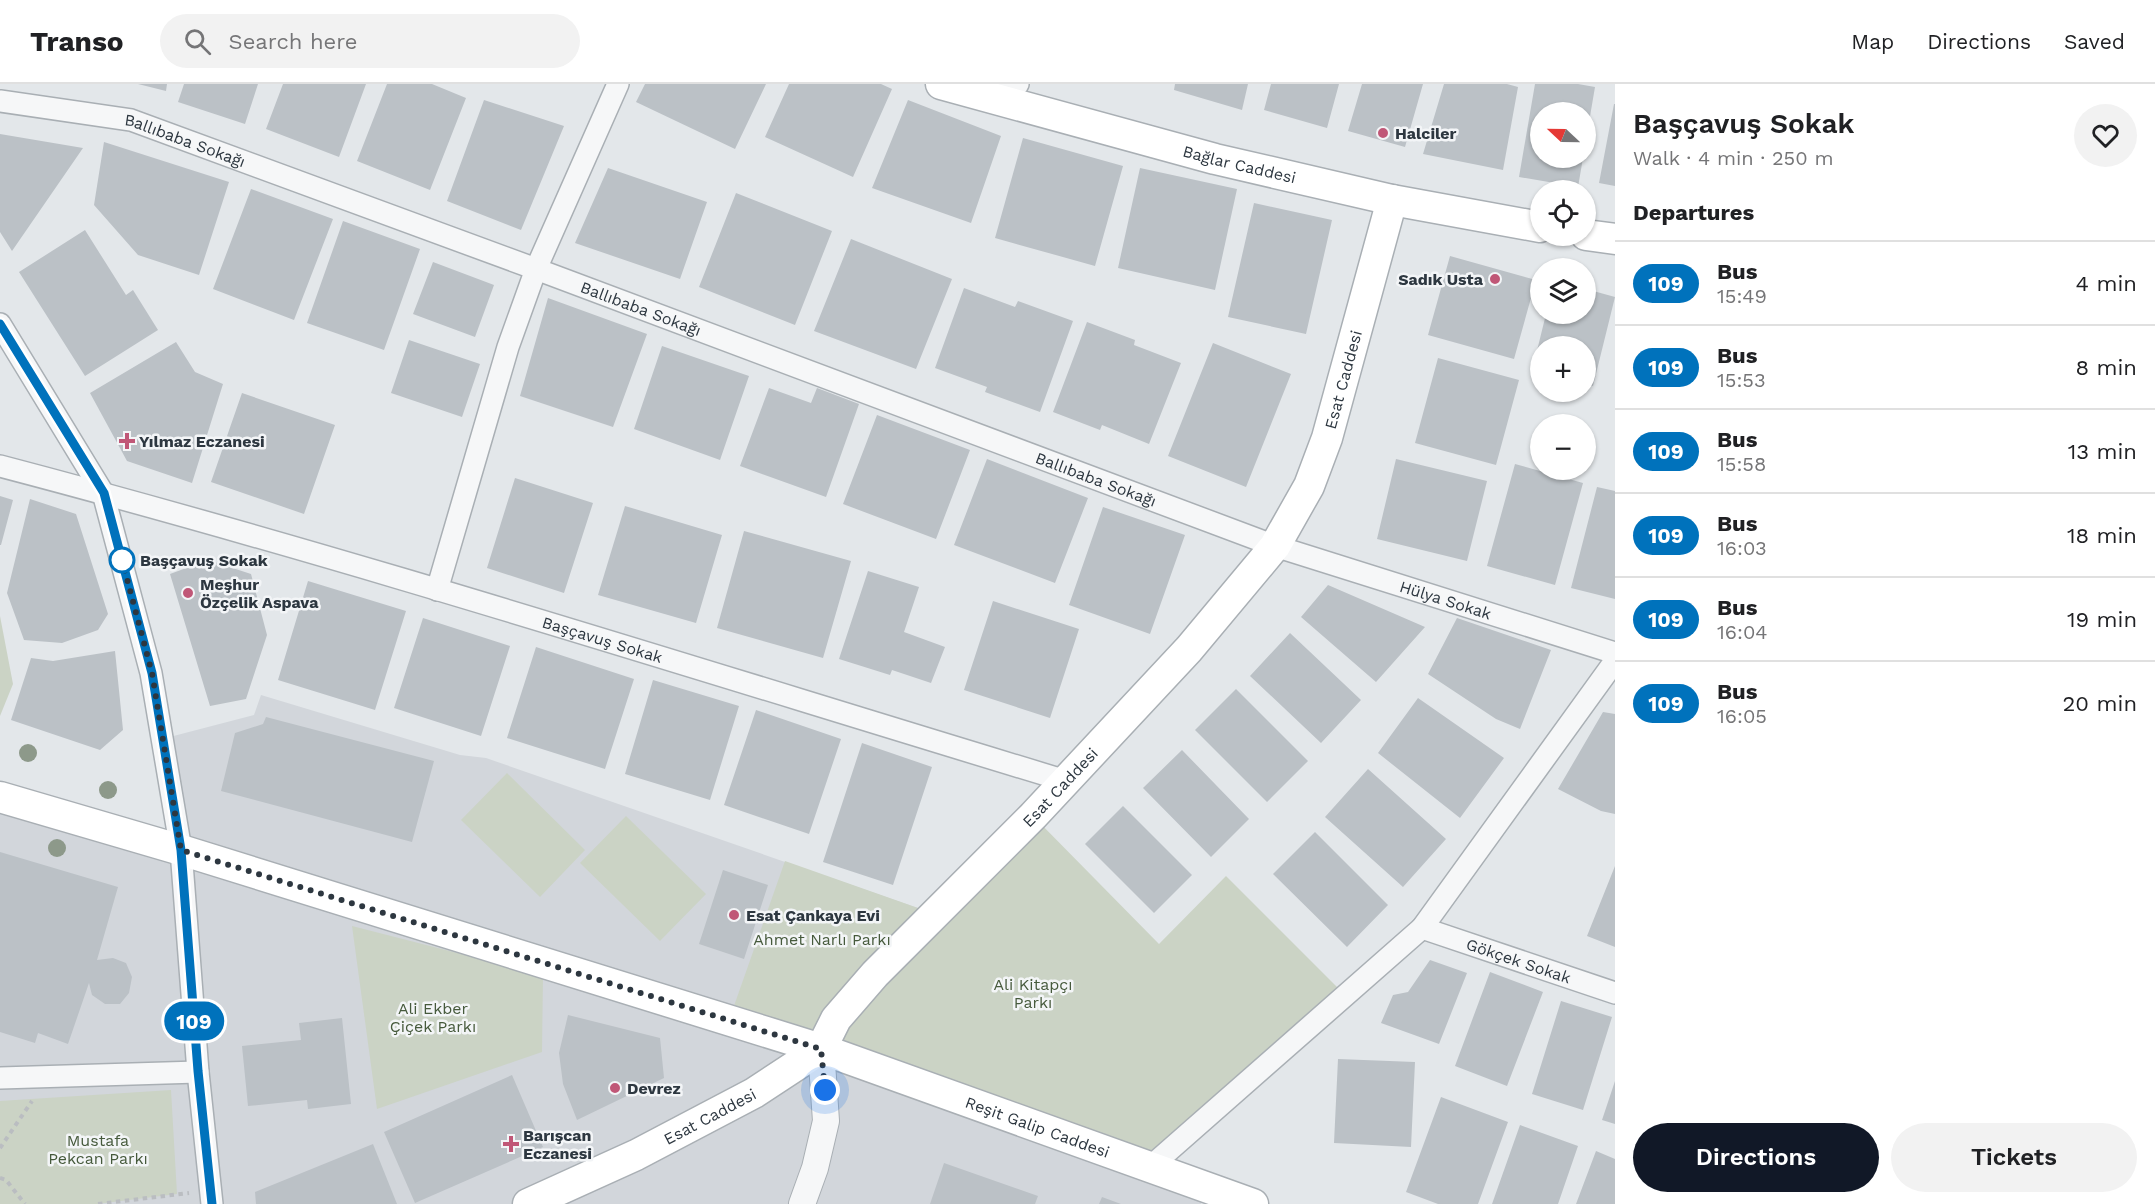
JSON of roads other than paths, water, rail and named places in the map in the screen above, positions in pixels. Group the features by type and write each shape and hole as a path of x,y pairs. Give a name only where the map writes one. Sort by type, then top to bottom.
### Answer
{"main road":[{"name":"Bağlar Caddesi","path":"941,84 1215,159 1392,200 1530,225"},
{"name":"Esat Caddesi","path":"528,1204 636,1155 754,1093 821,1049 836,1019 875,974 1033,816 1189,649 1275,546 1309,486 1327,438 1392,200"},
{"path":"1596,236 1615,239"},
{"name":"Reşit Galip Caddesi","path":"0,797 181,850 821,1049 1253,1204"}],"street":[{"path":"437,591 508,347 536,269 618,84"},
{"path":"992,99 1018,84"},
{"name":"Ballıbaba Sokağı","path":"0,101 131,120 1275,546"},
{"path":"0,324 104,493 152,673 181,850 198,1071 211,1197"},
{"name":"Başçavuş Sokak","path":"0,466 104,493 437,591 1066,781"},
{"name":"Hülya Sokak","path":"1275,546 1615,653"},
{"path":"1149,1168 1422,928 1615,661"},
{"name":"Gökçek Sokak","path":"1422,928 1615,993"},
{"path":"802,1204 815,1168 826,1121 821,1049"},
{"path":"0,1078 198,1071"}],"place":[{"name":"Halciler","path":"1383,133"},
{"name":"Sadık Usta","path":"1495,279"},
{"name":"Yılmaz Eczanesi","path":"127,441"},
{"name":"Başçavuş Sokak","path":"122,560"},
{"name":"Meşhur Özçelik Aspava","path":"188,593"},
{"name":"Esat Çankaya Evi","path":"734,915"},
{"name":"Devrez","path":"615,1088"},
{"name":"Barışcan Eczanesi","path":"511,1144"}],"park label":[{"name":"Ahmet Narlı Parkı","path":"822,939"},
{"name":"Ali Kitapçı Parkı","path":"1033,993"},
{"name":"Ali Ekber Çiçek Parkı","path":"433,1017"},
{"name":"Mustafa Pekcan Parkı","path":"98,1149"}]}
